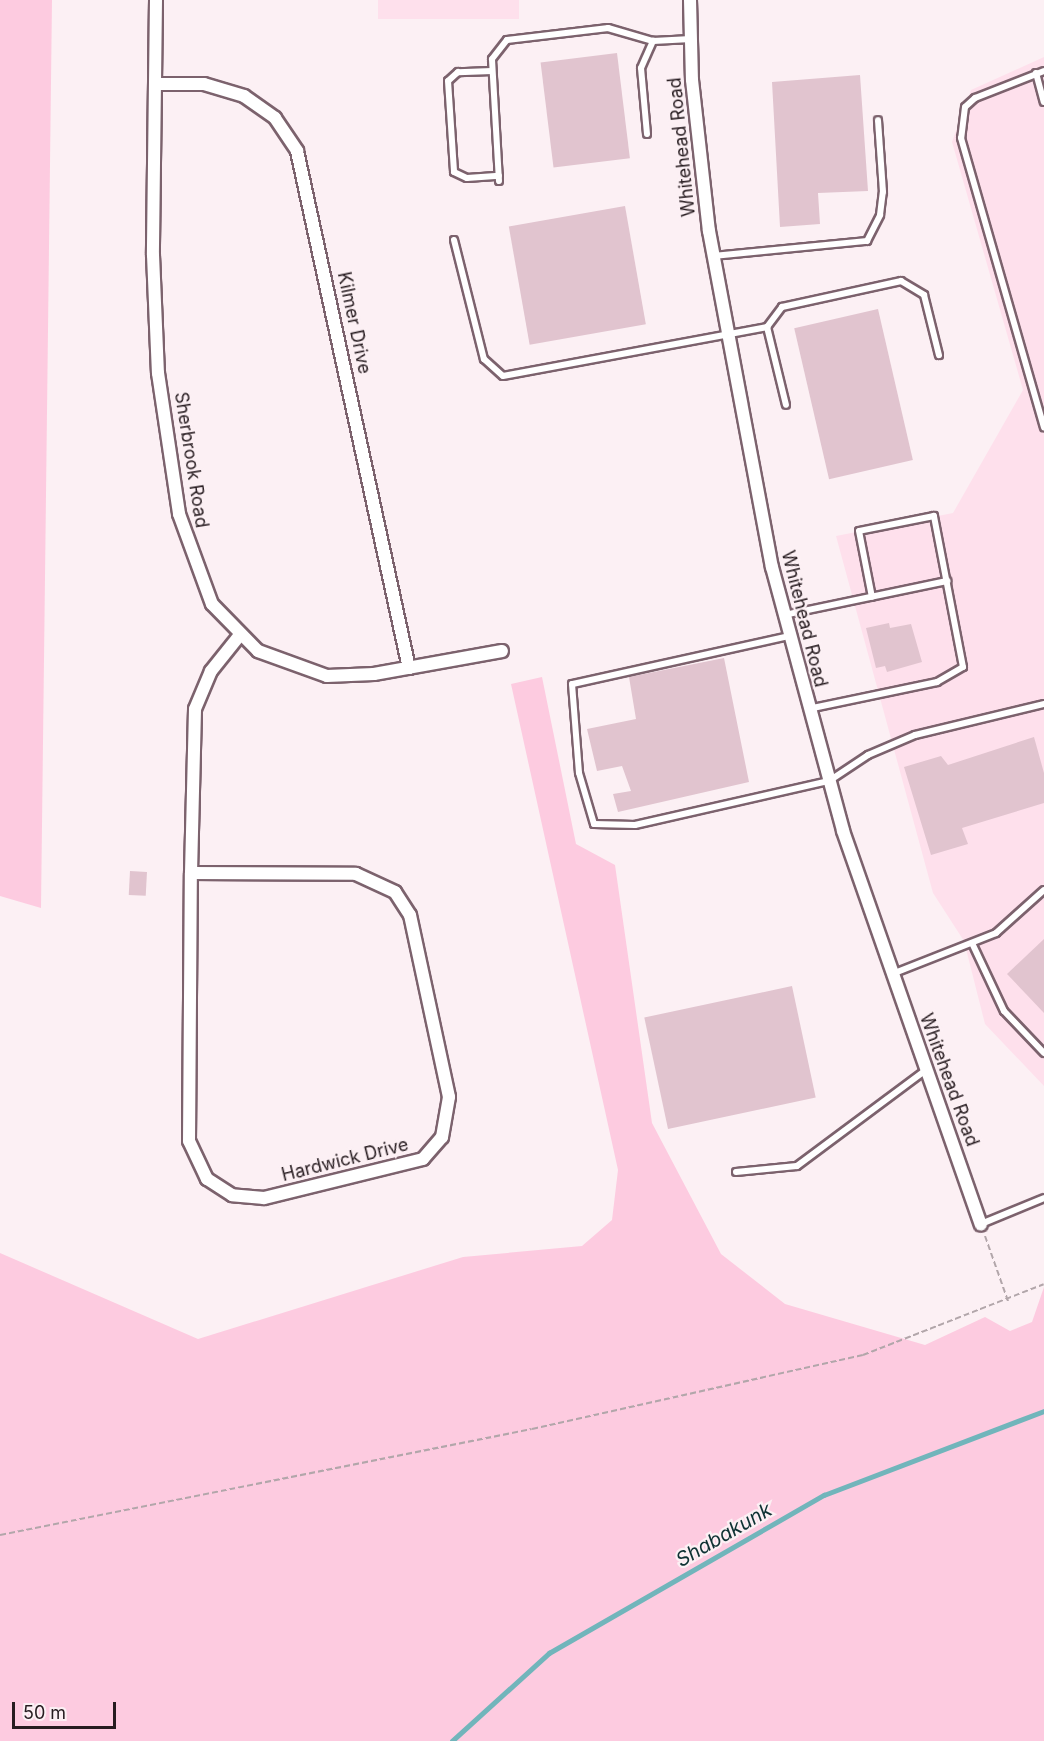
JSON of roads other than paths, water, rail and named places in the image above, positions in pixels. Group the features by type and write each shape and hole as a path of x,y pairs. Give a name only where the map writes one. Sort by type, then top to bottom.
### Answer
{"street":[{"name":"Sherbrook Road","path":"156,0 155,326 167,444 191,557 212,604 239,636 279,663 327,676 409,668 502,651"},
{"name":"Whitehead Road","path":"690,0 691,39 713,256 726,336 784,615 829,781 891,974 981,1224"},
{"name":"Kilmer Drive","path":"155,84 204,84 244,96 275,118 297,151 409,668"},
{"name":"Hardwick Drive","path":"191,873 356,874 395,892 410,915 449,1097 442,1137 423,1159 264,1198 232,1195 207,1179 189,1141 191,873 195,709 211,671 239,636"}],"lane":[{"path":"492,71 458,72 448,81 454,172 466,178 499,178 492,59 507,40 608,28 653,41 691,39"},
{"path":"647,134 641,68 653,41"},
{"path":"1044,71 965,107 961,138 1044,427"},
{"path":"1036,73 1044,102"},
{"path":"713,256 867,241 880,215 883,192 878,120"},
{"path":"454,240 484,359 502,376 767,327 782,307 901,281 924,295 939,355"},
{"path":"767,327 786,405"},
{"path":"808,709 955,676 965,657 934,516 859,531 872,597"},
{"path":"784,615 947,581"},
{"path":"789,636 572,684 579,773 594,824 635,825 829,781 868,754 915,735 1044,704"},
{"path":"891,974 996,933 1044,890"},
{"path":"972,943 1004,1011 1044,1053"},
{"path":"736,1173 797,1166 926,1070"},
{"path":"981,1224 1044,1198"}],"waterway":[{"name":"Shabakunk","path":"452,1741 549,1653 824,1495 1044,1411"}]}
